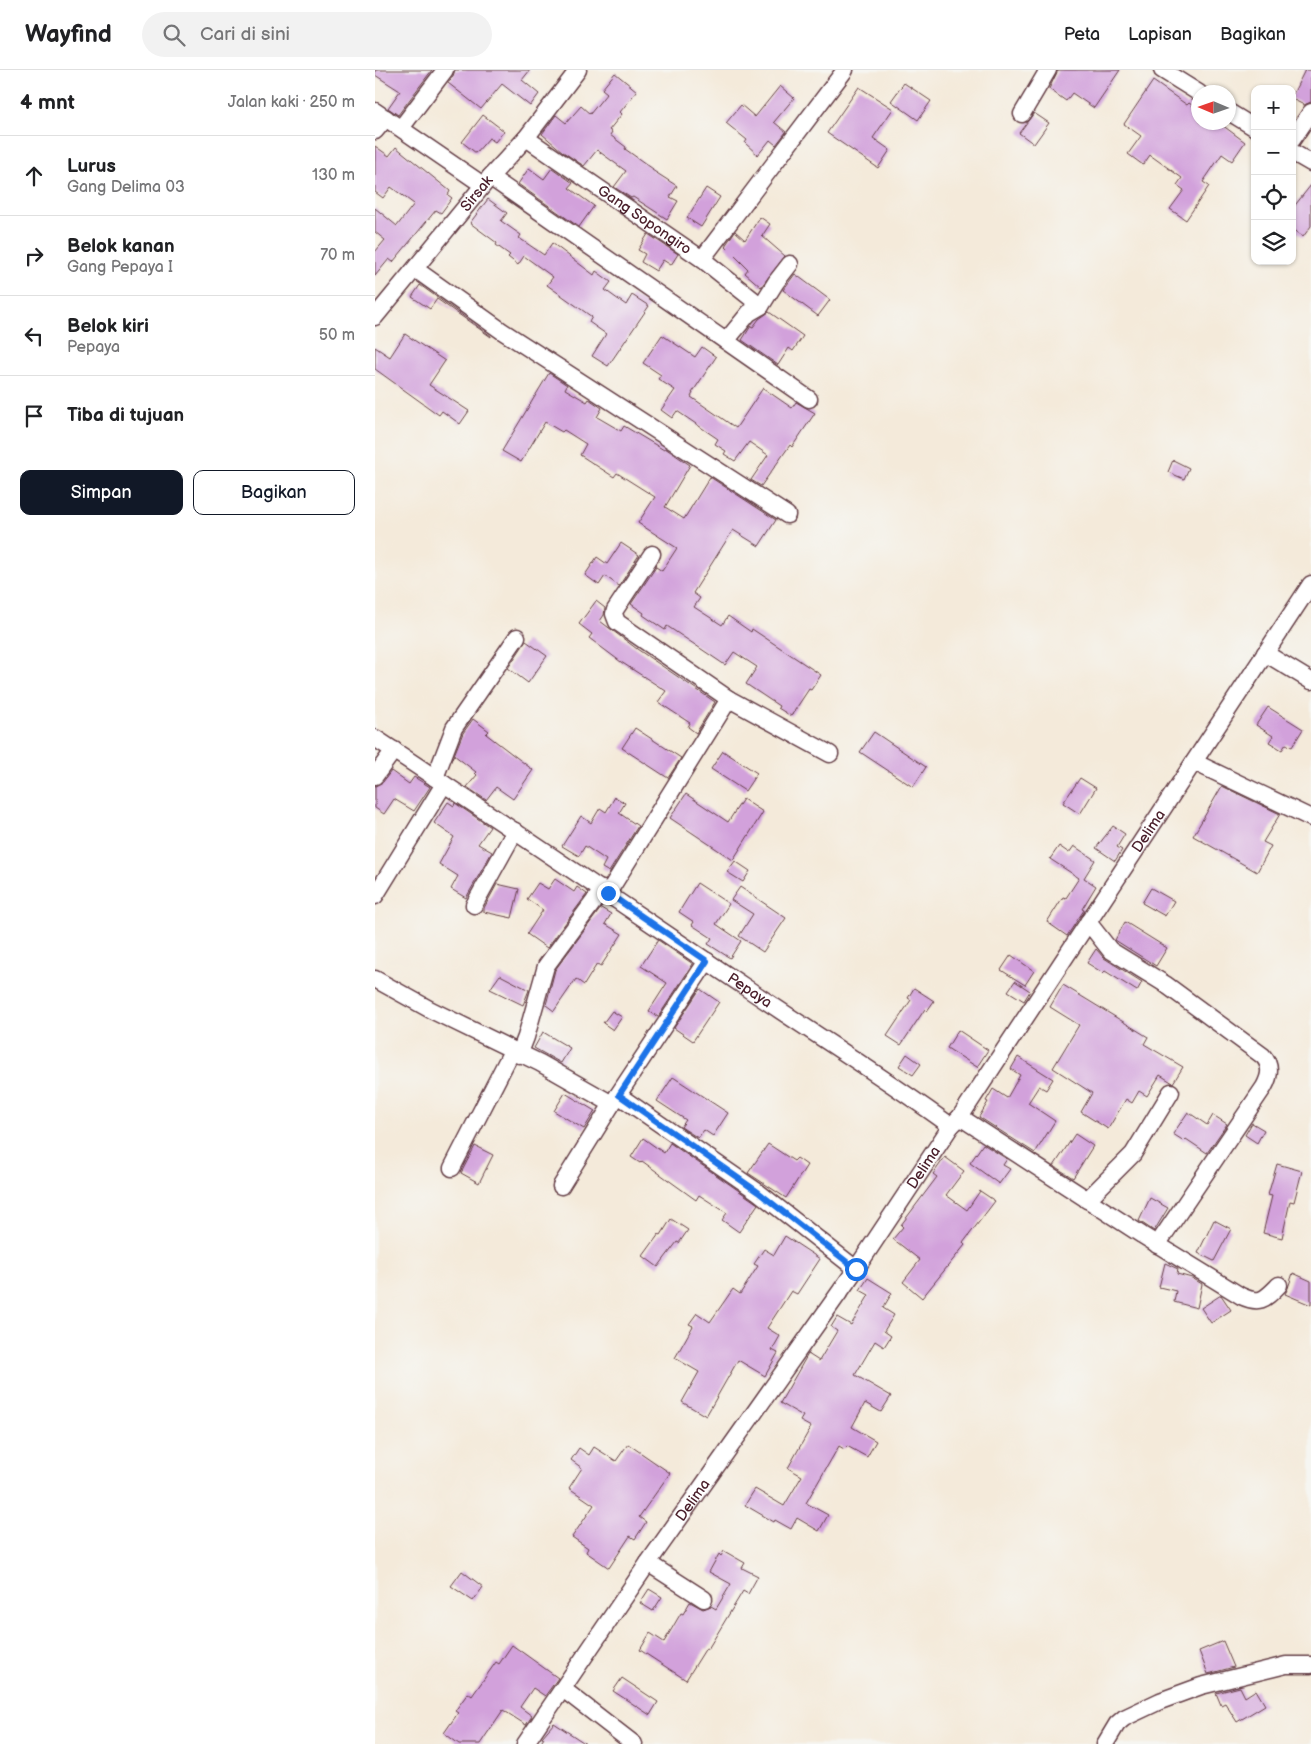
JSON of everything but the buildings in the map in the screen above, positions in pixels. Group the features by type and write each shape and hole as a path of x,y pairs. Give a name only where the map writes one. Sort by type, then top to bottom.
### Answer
{"street":[{"path":"401,128 445,70"},
{"name":"Sirsak","path":"375,317 486,181 526,138 578,70"},
{"path":"702,259 845,70"},
{"path":"1022,114 1049,70"},
{"path":"1162,70 1191,88"},
{"path":"1296,134 1311,112"},
{"path":"1236,116 1251,126"},
{"path":"379,120 401,128 486,181 726,341 809,399"},
{"name":"Gang Sopongiro","path":"526,138 702,259 761,306"},
{"path":"1296,154 1311,163"},
{"path":"726,341 749,313 761,306 790,264"},
{"path":"415,269 511,337 787,515"},
{"path":"652,554 615,610 615,619 729,700 830,754"},
{"name":"Delima","path":"525,1744 648,1562 856,1269 1311,584"},
{"path":"375,896 439,781 454,728 517,637"},
{"path":"1265,653 1311,681"},
{"path":"452,1168 515,1053 527,1037 546,966 606,891 729,700"},
{"name":"Pepaya","path":"375,738 908,1094 1087,1200 1157,1245 1250,1300 1259,1301 1267,1298 1279,1285"},
{"path":"375,776 394,750"},
{"path":"1194,762 1311,818"},
{"path":"474,905 515,831"},
{"path":"1088,922 1110,950 1165,984 1268,1061 1270,1072 1264,1087 1157,1245"},
{"path":"561,1186 615,1100 707,961"},
{"path":"375,979 515,1053 540,1063 615,1100 758,1192 856,1269"},
{"path":"1087,1200 1133,1154 1171,1092"},
{"path":"648,1562 704,1599"},
{"path":"1105,1744 1117,1724 1125,1718 1160,1701 1201,1686 1286,1664 1311,1665"},
{"path":"563,1689 634,1744"}],"route":[{"path":"608,893 707,961 619,1095 758,1192 856,1269"}]}
